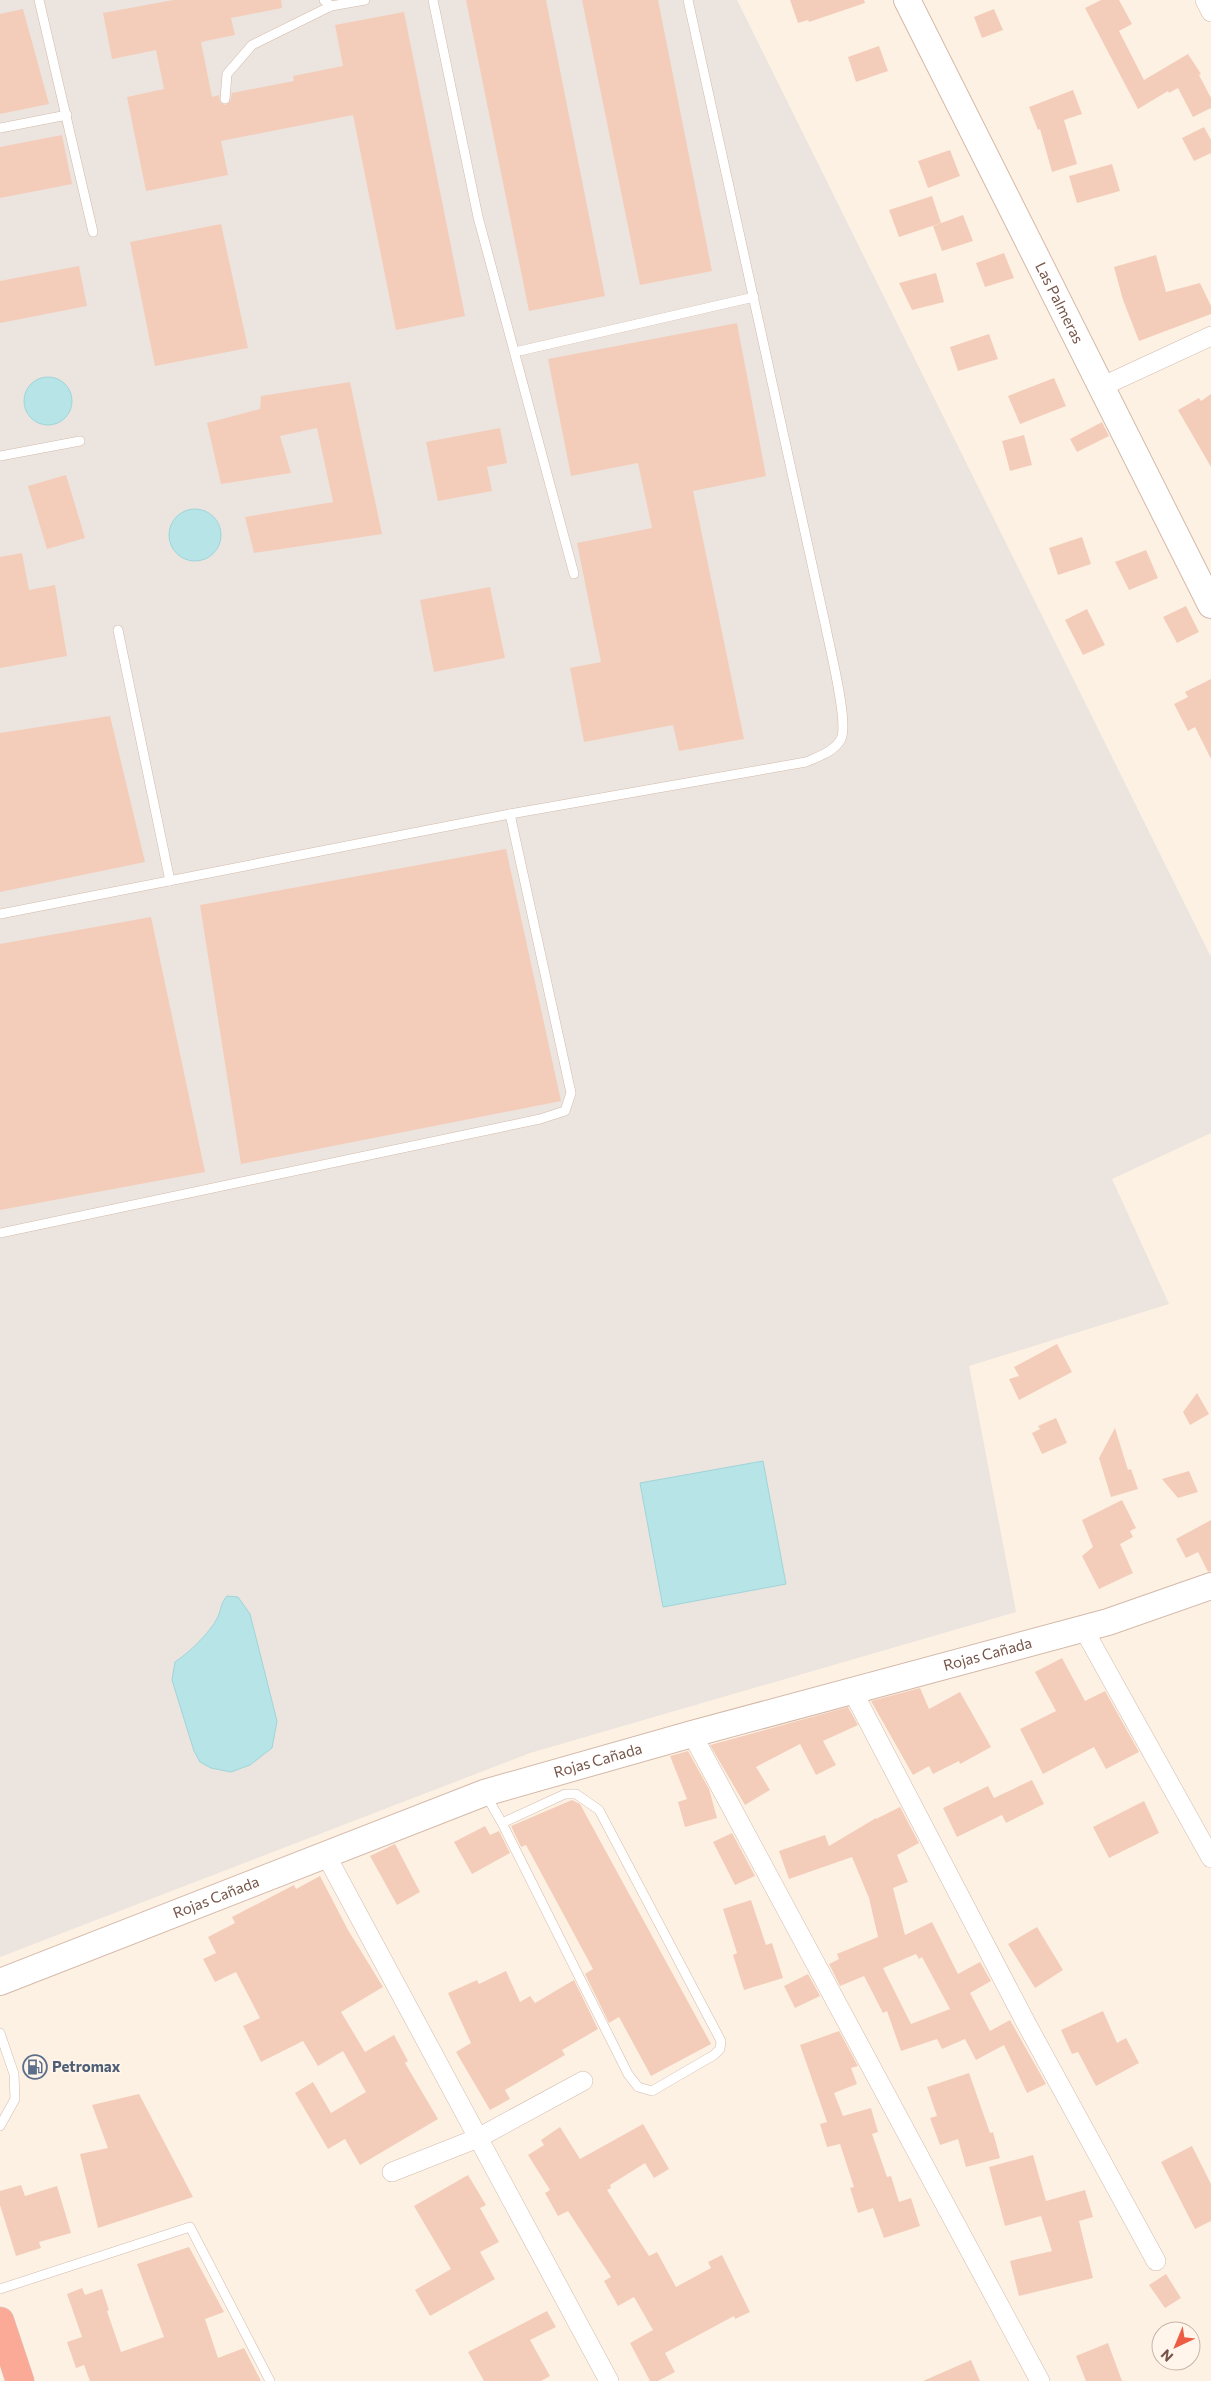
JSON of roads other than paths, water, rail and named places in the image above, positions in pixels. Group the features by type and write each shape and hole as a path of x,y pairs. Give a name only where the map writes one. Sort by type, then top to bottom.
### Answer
{"highway":[{"path":"0,2321 20,2381"}],"main road":[{"name":"Las Palmeras","path":"913,2 1101,387 1211,604"},
{"name":"Rojas Cañada","path":"0,1982 484,1793 692,1734 1083,1628 1211,1586"}],"street":[{"path":"1205,0 1211,12"},
{"path":"1101,387 1211,336"},
{"path":"1083,1628 1211,1858"},
{"path":"852,1690 1026,2023 1156,2261"},
{"path":"692,1734 1040,2381"},
{"path":"326,1855 609,2381"},
{"path":"392,2172 478,2138 583,2081"}],"lane":[{"path":"39,0 93,232"},
{"path":"225,100 228,74 252,45 327,3 365,0"},
{"path":"433,0 478,217 574,574"},
{"path":"0,914 510,814 806,762 830,752 841,738 844,722 826,628 688,0"},
{"path":"0,128 67,115"},
{"path":"515,352 754,297"},
{"path":"0,456 80,441"},
{"path":"118,630 170,881"},
{"path":"0,1233 540,1119 565,1111 571,1093 510,814"},
{"path":"484,1793 502,1823 628,2074 638,2087 652,2091 714,2055 720,2048 721,2041 599,1810 576,1794 566,1794 502,1823"},
{"path":"0,2033 3,2050 14,2074 15,2099 0,2126"},
{"path":"0,2288 190,2227 270,2381"}],"water":[{"path":"48,377 57,379 65,384 70,392 72,401 70,410 65,418 57,423 48,425 39,423 31,418 26,410 24,401 26,392 31,384 39,379"},
{"path":"190,509 200,509 209,513 217,521 221,535 217,549 209,557 200,561 190,561 181,557 173,549 169,540 169,530 173,521 181,513"},
{"path":"763,1461 786,1584 663,1607 640,1483"},
{"path":"227,1596 238,1597 250,1614 277,1721 272,1748 250,1765 231,1772 211,1768 200,1762 194,1751 172,1680 175,1662 194,1647 206,1634 216,1620"}],"place":[{"name":"Petromax","path":"35,2067"}]}
